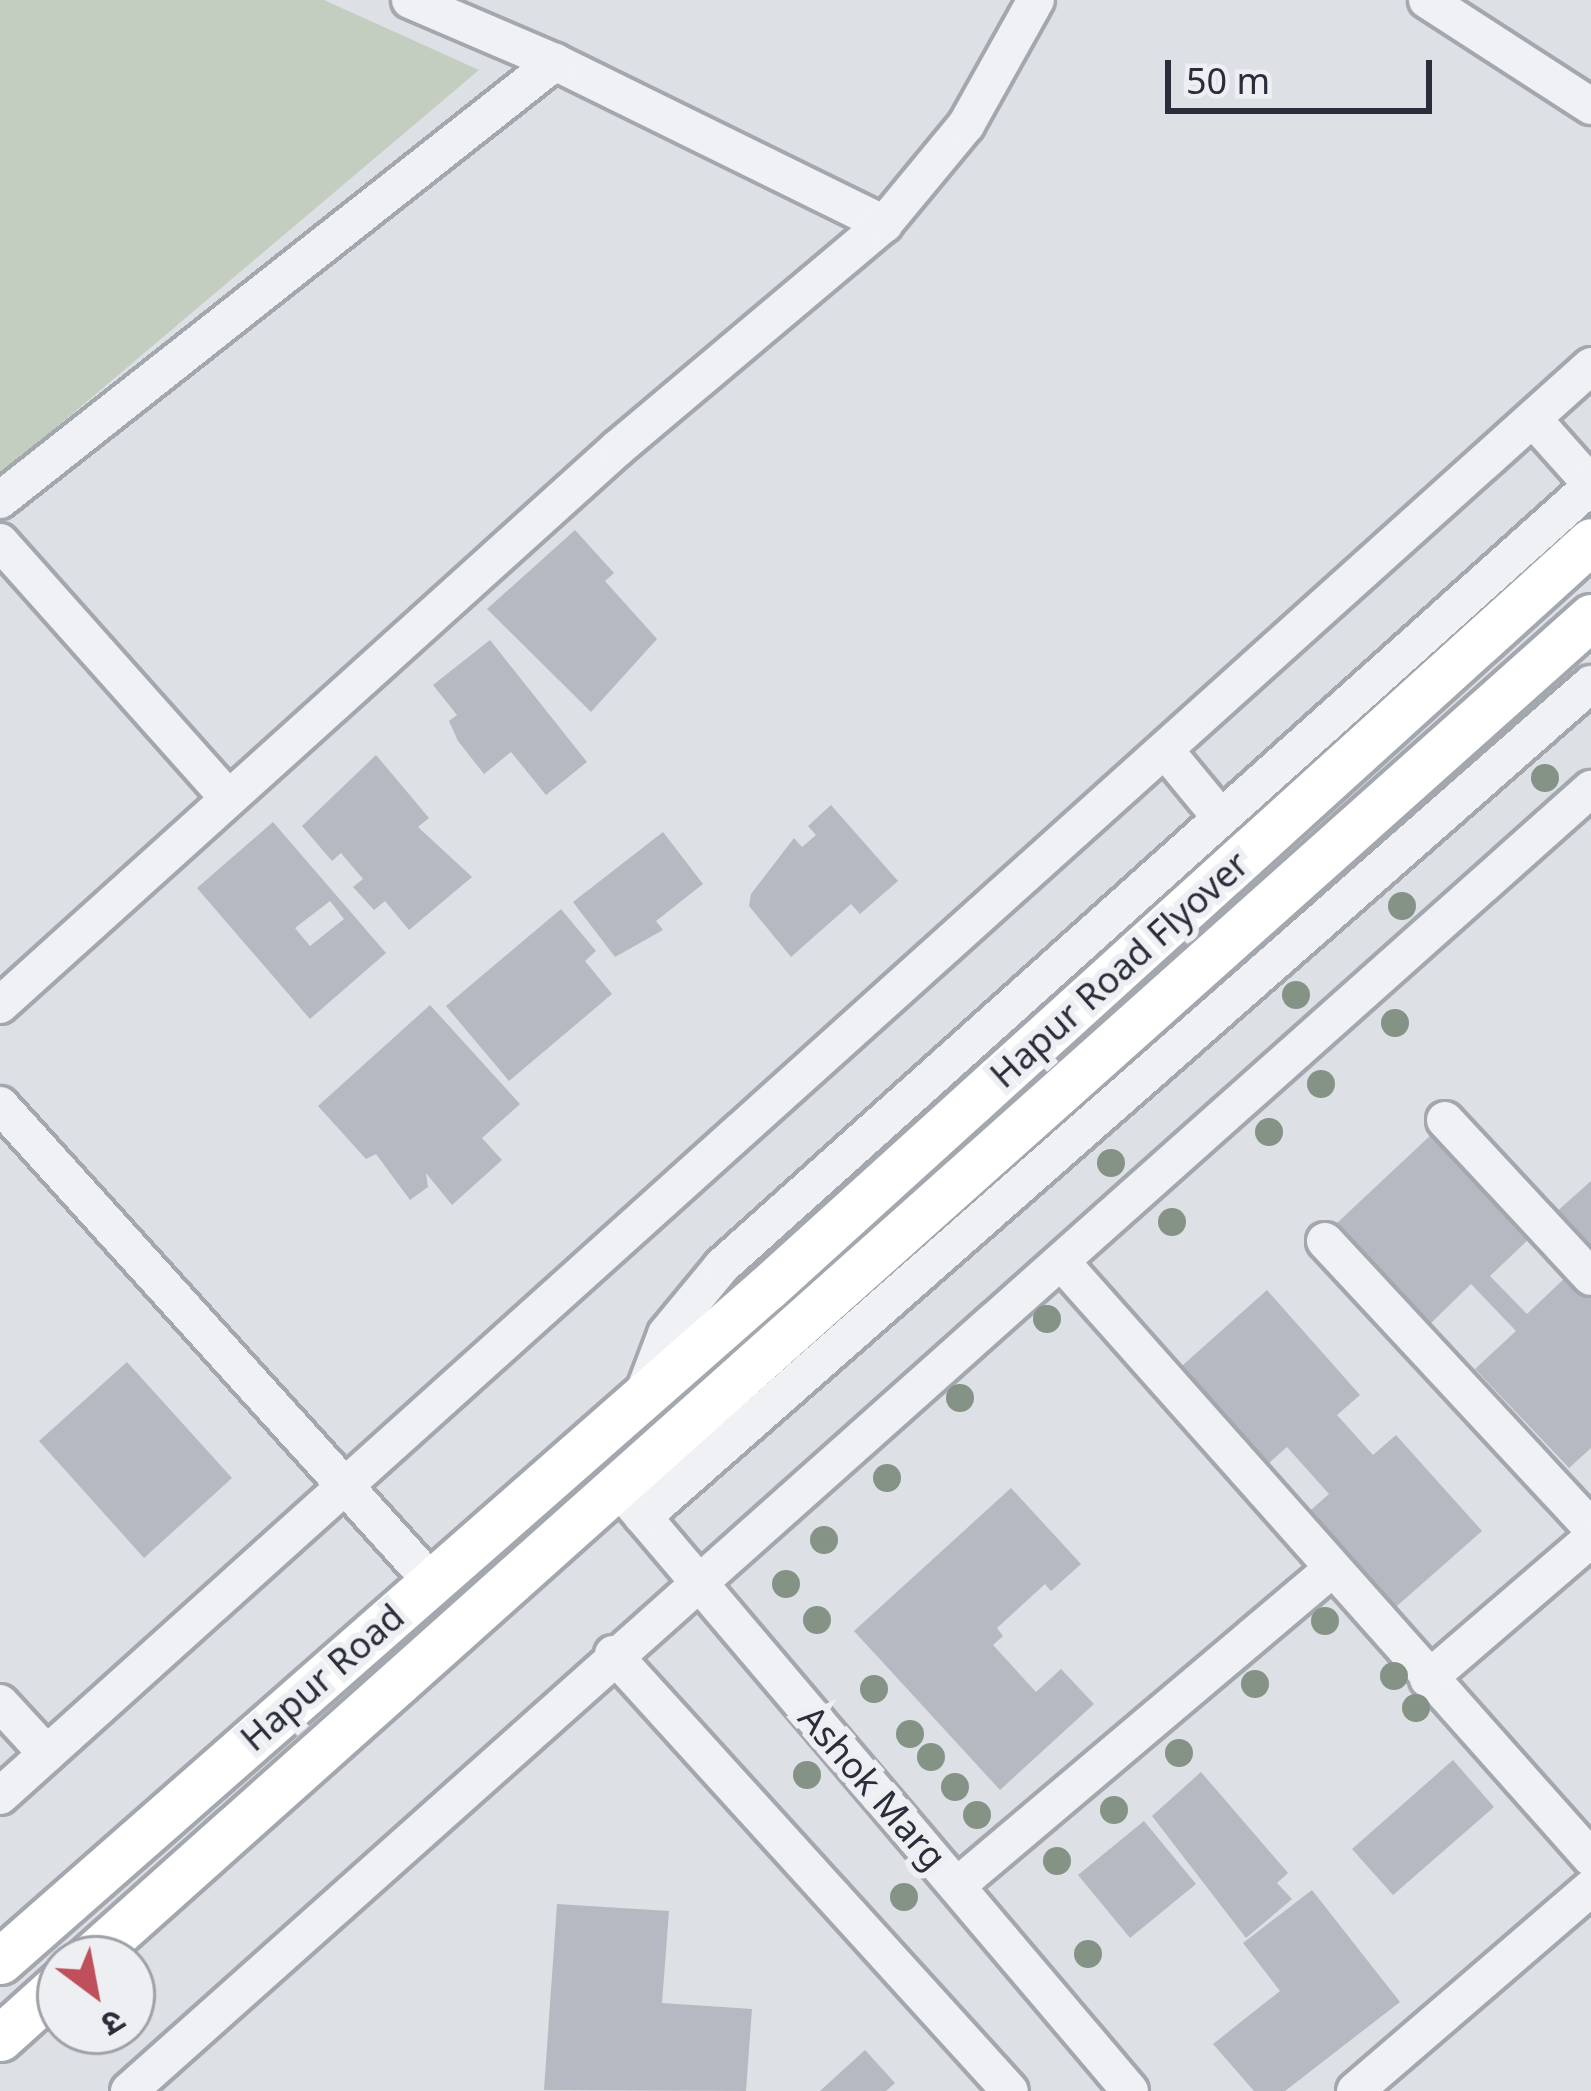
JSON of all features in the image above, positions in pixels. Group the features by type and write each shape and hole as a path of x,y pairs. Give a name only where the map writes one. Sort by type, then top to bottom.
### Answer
{"main road":[{"name":"Hapur Road Flyover","path":"644,1392 767,1288 1591,541"},
{"name":"Hapur Road Flyover","path":"691,1418 810,1346 1591,617"},
{"name":"Hapur Road","path":"0,1961 644,1392"},
{"name":"Hapur Road","path":"116,1935 629,1501 691,1418"},
{"path":"0,2038 36,2006"}],"street":[{"path":"410,0 554,62 884,224"},
{"path":"0,1004 226,796 884,224 966,125 1036,0"},
{"path":"1427,0 1591,106"},
{"path":"0,500 554,62"},
{"path":"0,1796 1591,367"},
{"path":"644,1392 666,1334 722,1265 1591,485 1533,419"},
{"path":"0,542 226,796"},
{"path":"629,1501 1591,684"},
{"path":"1165,750 1221,818"},
{"path":"129,2091 613,1654 1065,1266 1591,789"},
{"path":"0,1105 430,1581"},
{"path":"1444,1120 1591,1277"},
{"path":"1325,1241 1591,1527"},
{"path":"1065,1266 1330,1571 1591,1858"},
{"name":"Ashok Marg","path":"629,1501 1130,2091"},
{"path":"1428,1679 1591,1540"},
{"path":"958,1886 1330,1571"},
{"path":"613,1654 1010,2091"},
{"path":"0,1703 46,1754"},
{"path":"1355,2091 1591,1888"}],"green space":[{"path":"0,0 324,0 479,70 0,475"}],"building":[{"path":"575,530 614,573 605,581 657,639 591,712 487,609"},
{"path":"490,640 587,762 546,795 511,752 484,774 458,741 449,721 457,715 433,685"},
{"path":"376,755 429,818 418,827 472,877 409,930 385,901 374,910 353,887 363,879 341,853 332,861 302,826"},
{"path":"831,805 898,881 860,914 851,904 791,957 749,906 751,894 794,838 802,847 816,835 808,826"},
{"path":"273,822 386,953 310,1019 197,888","holes":["330,901 344,919 310,946 295,928"]},
{"path":"663,832 703,884 656,921 663,930 615,957 573,902"},
{"path":"561,909 596,951 585,961 612,994 509,1081 446,1006"},
{"path":"430,1005 520,1104 482,1138 502,1160 452,1205 426,1173 428,1187 410,1200 376,1154 366,1159 318,1106"},
{"path":"1433,1133 1532,1236 1490,1276 1527,1314 1568,1275 1591,1298 1591,1448 1569,1468 1475,1369 1516,1331 1471,1284 1431,1323 1336,1224"},
{"path":"1591,1181 1591,1255 1554,1214"},
{"path":"1267,1290 1360,1395 1337,1415 1373,1455 1396,1435 1482,1531 1389,1613 1303,1517 1329,1494 1287,1447 1261,1470 1174,1373"},
{"path":"127,1362 232,1478 144,1558 39,1441"},
{"path":"1011,1488 1081,1564 1051,1591 1045,1584 997,1628 1003,1636 993,1645 1036,1692 1061,1669 1094,1704 1000,1790 854,1631"},
{"path":"1453,1760 1494,1807 1393,1895 1352,1849"},
{"path":"1201,1772 1288,1873 1277,1883 1292,1899 1246,1938 1152,1816"},
{"path":"1144,1821 1196,1884 1130,1938 1078,1875"},
{"path":"1312,1890 1400,2002 1285,2091 1254,2091 1213,2044 1280,1991 1243,1943"},
{"path":"557,1904 669,1911 662,2003 752,2009 746,2091 544,2090"},
{"path":"865,2050 895,2083 886,2091 820,2091"}]}
